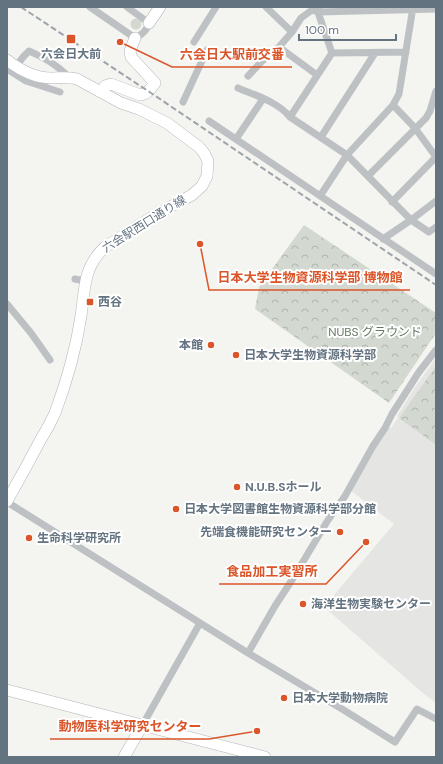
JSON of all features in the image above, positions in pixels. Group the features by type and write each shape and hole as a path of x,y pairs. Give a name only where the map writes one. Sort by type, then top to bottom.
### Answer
{"street":[{"path":"90,7 135,38"},
{"path":"127,7 149,23"},
{"path":"101,92 105,86 111,84 140,95 145,94 155,83 131,57 130,51 135,38 144,32 160,7"},
{"path":"194,42 216,7"},
{"path":"268,8 292,32"},
{"path":"320,196 347,155 393,104 400,94 413,8"},
{"path":"319,9 332,53"},
{"path":"248,76 265,58 279,47 292,32 301,18 312,10 436,9"},
{"path":"279,47 317,75"},
{"path":"184,102 208,50"},
{"path":"10,65 30,51 39,55 60,69 69,77"},
{"path":"332,53 406,52"},
{"path":"290,117 332,53"},
{"path":"321,137 375,53"},
{"path":"10,65 43,78 69,77"},
{"path":"10,65 26,81 60,92"},
{"name":"六会駅西口通り線","path":"7,501 54,414 70,372 81,317 80,280 98,253 105,247 157,214 192,195 202,186 207,176 208,161 204,153 199,147 167,123 139,109 121,103 77,79 69,77"},
{"path":"238,88 285,111 290,117 347,155 411,220 429,232 436,227"},
{"path":"368,176 430,111 436,91"},
{"path":"236,139 263,99"},
{"path":"392,202 436,157 415,128 393,104"},
{"path":"209,121 436,274"},
{"path":"383,239 436,201"},
{"path":"7,304 31,333 50,360"},
{"path":"248,653 328,520 345,496 392,414 419,372 436,350"},
{"path":"7,501 248,653 395,742 417,708 436,719"},
{"path":"124,757 200,623"},
{"path":"7,690 265,757"}],"shaded area":[{"path":"436,358 436,703 324,607 394,524 350,490 386,429 389,427 391,428 415,387"}],"green space":[{"path":"136,18 140,20 142,24 140,28 136,30 132,28 130,24 132,20"},
{"name":"NUBS グラウンド","path":"304,225 436,313 436,333 389,403 255,309 259,287"},
{"path":"436,366 436,445 399,418"}],"railway":[{"path":"21,7 436,285"}],"place":[{"name":"六会日大前","path":"71,39"},
{"name":"六会日大駅前交番","path":"120,42"},
{"name":"日本大学生物資源科学部 博物館","path":"200,244"},
{"name":"西谷","path":"90,302"},
{"name":"本館","path":"211,345"},
{"name":"日本大学生物資源科学部","path":"236,355"},
{"name":"N.U.B.Sホール","path":"237,487"},
{"name":"日本大学図書館生物資源科学部分館","path":"176,509"},
{"name":"先端食機能研究センター","path":"340,532"},
{"name":"生命科学研究所","path":"29,538"},
{"name":"食品加工実習所","path":"366,542"},
{"name":"海洋生物実験センター","path":"303,604"},
{"name":"日本大学動物病院","path":"284,698"},
{"name":"動物医科学研究センター","path":"257,731"}]}
